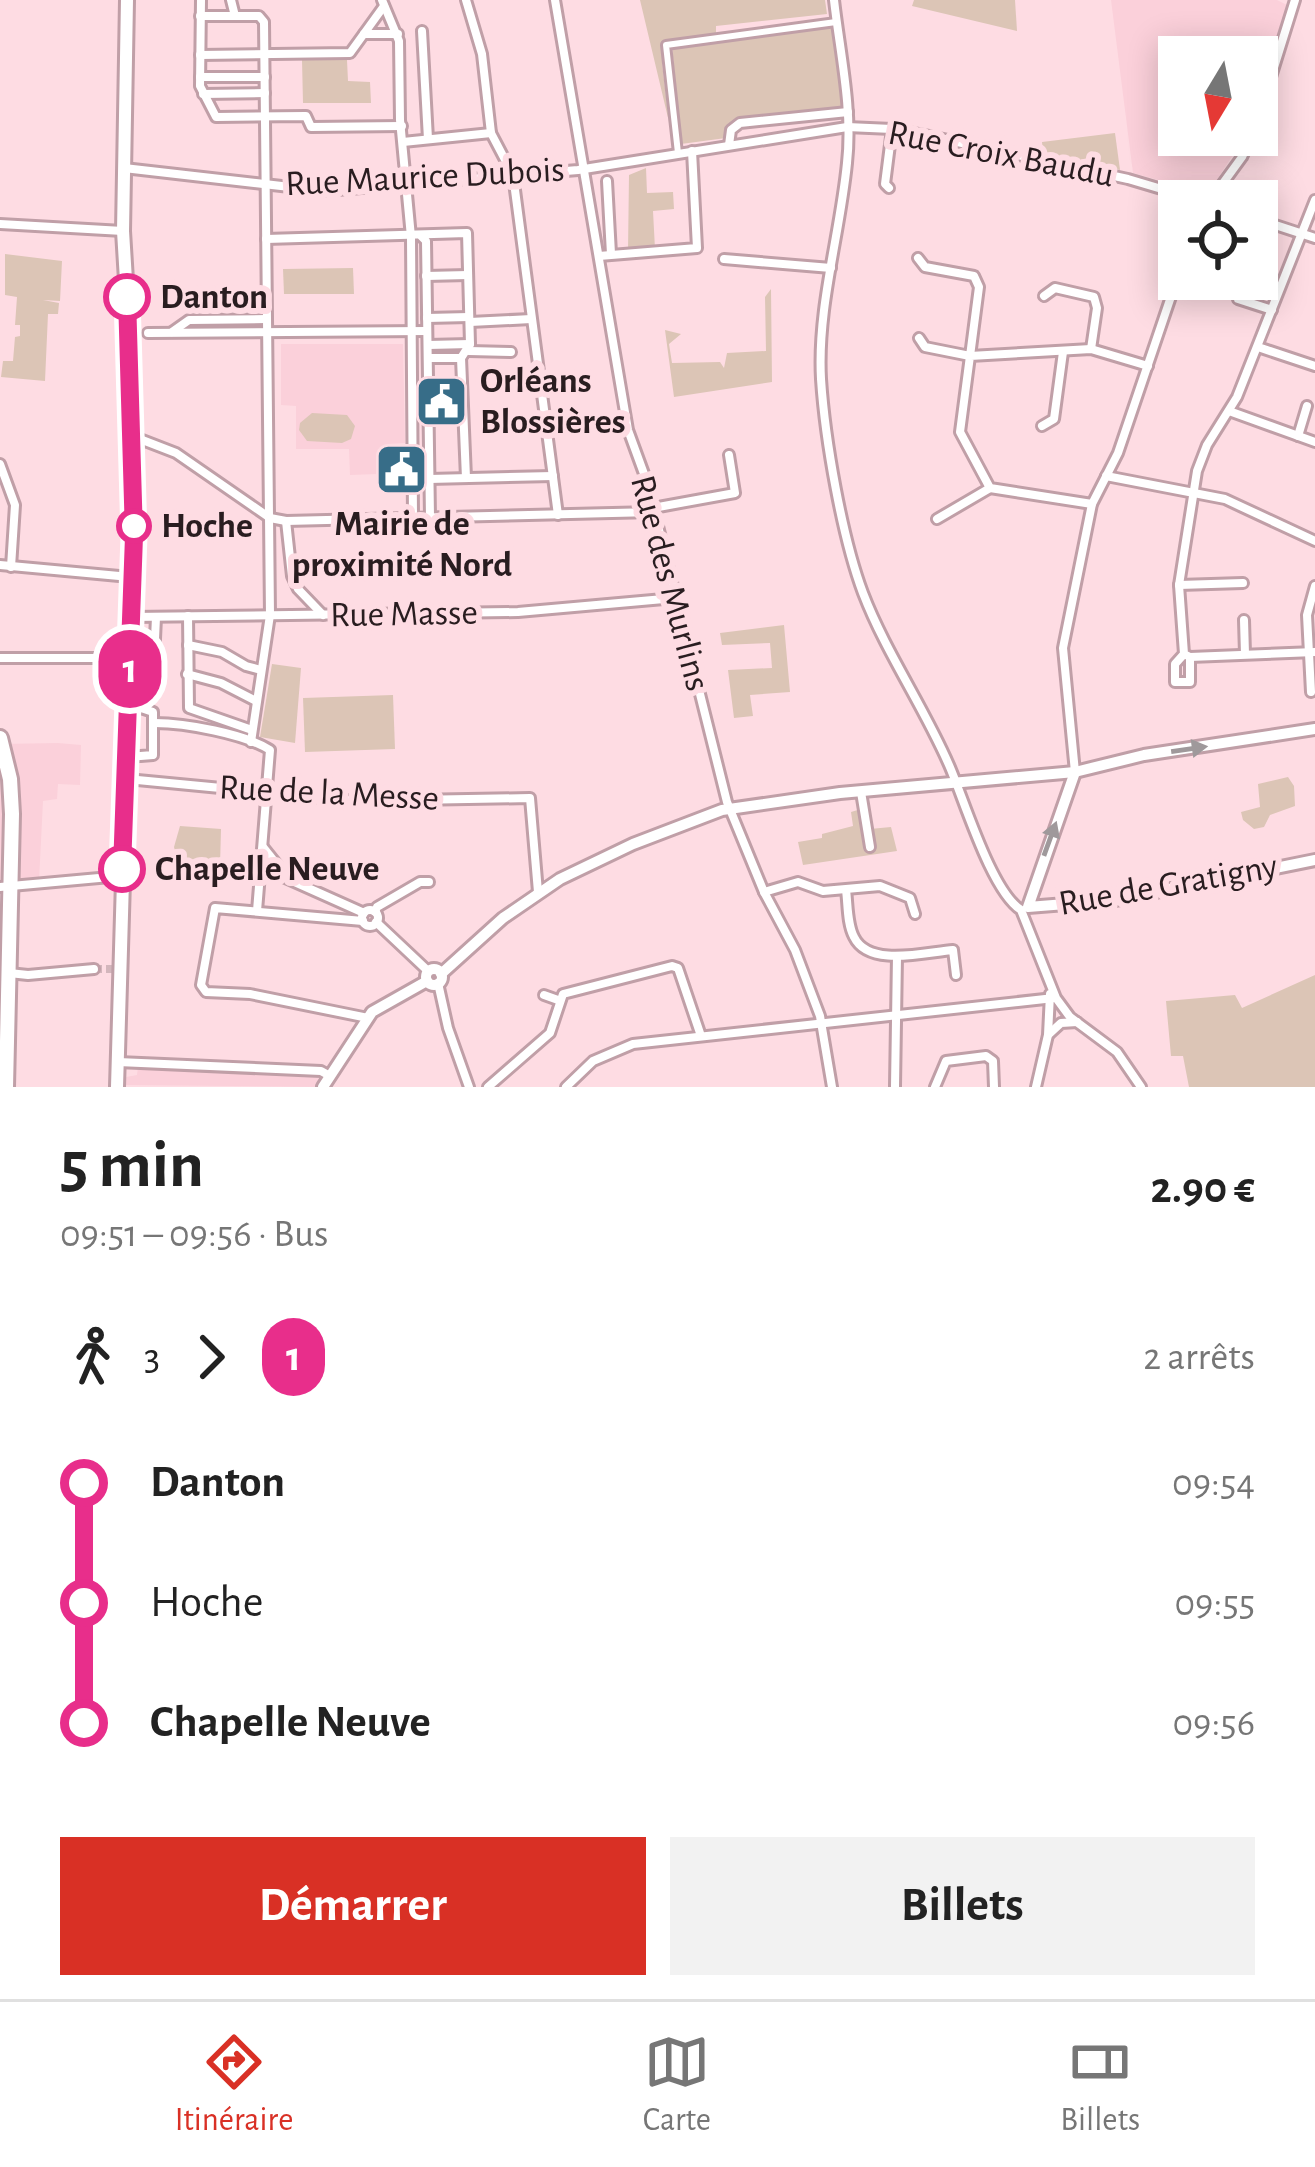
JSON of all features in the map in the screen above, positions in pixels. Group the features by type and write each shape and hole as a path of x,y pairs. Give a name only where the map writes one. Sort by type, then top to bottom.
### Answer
{"main road":[{"path":"117,1087 115,968 130,704 138,334 123,231 128,0"},
{"path":"0,738 12,794 5,887 6,1087"}],"street":[{"path":"201,0 200,77 216,117 306,116 311,127 401,126"},
{"path":"231,0 235,16"},
{"path":"466,0 482,54 491,133 513,175 558,515"},
{"name":"Rue des Murlins","path":"555,0 628,430 654,510 731,810 822,1022 832,1087"},
{"path":"834,0 848,112 847,167 820,339 826,440 864,597 930,722 988,863 1012,904 1024,909"},
{"path":"1278,55 1295,0"},
{"path":"200,55 350,53 383,3"},
{"path":"383,3 398,34 406,185 417,237 410,331 413,517"},
{"path":"200,16 262,18 270,615 251,742"},
{"path":"678,154 666,45 836,22"},
{"path":"422,31 428,140"},
{"path":"364,34 398,34"},
{"path":"200,77 265,76"},
{"path":"203,94 265,93"},
{"path":"729,145 731,130 740,123 848,112"},
{"name":"Rue Croix Baudu","path":"584,169 847,127 892,129 1158,187"},
{"path":"889,188 885,184 892,129"},
{"path":"403,142 491,133"},
{"path":"598,256 697,248 692,151"},
{"path":"1224,180 1243,156"},
{"name":"Rue Maurice Dubois","path":"123,168 325,190 584,169"},
{"path":"607,181 611,254"},
{"path":"1312,652 1187,655 1179,585 1193,490 1207,445 1229,411 1258,347 1315,200"},
{"path":"0,224 123,231"},
{"path":"1278,226 1315,238"},
{"path":"266,239 466,232 470,320 466,478"},
{"path":"417,237 426,241 430,517"},
{"path":"918,258 925,267 967,274 978,282 960,432 990,488"},
{"path":"724,259 831,268"},
{"path":"427,276 469,275"},
{"path":"1044,296 1055,288 1094,297 1091,349"},
{"path":"1061,1024 1024,909 1075,772 1063,649 1092,504 1118,453 1170,300"},
{"path":"1241,300 1272,310"},
{"path":"427,318 531,319"},
{"path":"172,332 189,320 266,319"},
{"path":"138,334 427,331"},
{"path":"919,338 925,347 970,356 1091,349 1148,366"},
{"path":"428,345 511,352"},
{"path":"1258,347 1315,367"},
{"path":"428,358 467,351"},
{"path":"1042,427 1054,419 1063,352"},
{"path":"411,384 428,384"},
{"path":"1298,436 1307,406"},
{"path":"1229,411 1315,442"},
{"path":"133,436 176,454 270,518 286,521 654,510 735,493 729,455"},
{"path":"0,464 15,506 11,567"},
{"path":"430,479 553,476"},
{"path":"1106,476 1225,499 1315,541"},
{"path":"937,519 990,488 1092,504"},
{"path":"286,521 292,575 298,590 323,615"},
{"path":"0,565 132,577"},
{"path":"1179,585 1243,584"},
{"path":"1310,692 1312,652 1306,615 1315,586"},
{"name":"Rue Masse","path":"132,617 518,612 675,598"},
{"path":"188,616 187,704 193,711 252,730"},
{"path":"0,658 154,662 156,617"},
{"path":"1244,620 1245,654"},
{"path":"188,645 223,652 261,670"},
{"path":"187,674 221,683 256,701"},
{"path":"128,758 153,755 155,723 153,712 130,704"},
{"path":"155,723 175,723 271,750 257,911"},
{"path":"117,1062 321,1071 327,1082 368,1018 434,977 538,892 633,844 722,809 1075,772 1144,754 1315,729"},
{"name":"Rue de la Messe","path":"127,779 356,801 530,797 538,892"},
{"path":"861,792 870,847"},
{"path":"263,847 289,876"},
{"name":"Rue de Gratigny","path":"1024,909 1116,900 1315,860"},
{"path":"261,867 369,917 395,936 434,977 469,1087"},
{"path":"5,887 121,876"},
{"path":"368,1018 202,989 215,908 330,919 369,917 377,907 420,882 429,882"},
{"path":"764,892 792,882 815,890 888,887 910,898 914,914"},
{"path":"846,890 851,933 860,946 872,954 897,956 953,950 956,975"},
{"path":"330,919 336,898"},
{"path":"895,1087 897,956"},
{"path":"488,1087 550,1033 558,1000 568,992 675,966 701,1036"},
{"path":"9,973 94,969"},
{"path":"544,995 558,1000"},
{"path":"1036,1087 1052,1001"},
{"path":"566,1087 593,1060 621,1046 898,1013 1052,1001 1117,1052 1141,1087"},
{"path":"1048,1035 1061,1024 1083,1024"},
{"path":"935,1087 946,1061 986,1056 993,1061 994,1087"}],"shaded area":[{"path":"640,0 825,0 827,14 716,26 716,34 665,42 662,63 669,122"},
{"path":"914,0 1015,0 1017,31 912,6"},
{"path":"1111,0 1277,0 1287,5 1278,36 1158,36 1158,156 1232,156 1217,180 1158,180 1133,173"},
{"path":"829,26 844,110 735,120 726,138 681,144 672,46"},
{"path":"302,60 347,60 348,81 370,82 371,103 303,103"},
{"path":"1115,133 1120,170 1043,153 1042,142"},
{"path":"646,168 647,193 673,192 674,209 653,211 655,249 628,251 629,175"},
{"path":"5,254 62,261 60,301 43,300 59,303 58,314 48,314 45,381 1,377 3,361 13,361 15,337 20,336 20,325 15,325 17,297 5,295"},
{"path":"353,268 354,294 284,294 283,269"},
{"path":"771,289 772,382 674,397 665,330 681,334 669,344 672,363 720,362 724,368 727,353 766,351 765,297"},
{"path":"281,344 403,344 405,443 387,444 386,451 379,451 377,474 350,475 349,449 296,449 296,406 281,405"},
{"path":"312,413 347,415 355,426 351,439 307,441 300,423"},
{"path":"784,625 790,692 750,695 753,716 734,718 728,670 772,668 770,643 722,645 720,633"},
{"path":"272,664 301,668 295,743 260,737"},
{"path":"393,695 395,749 305,752 303,698"},
{"path":"0,744 81,745 80,785 58,784 57,799 43,801 39,881 0,884"},
{"path":"1288,777 1294,786 1295,806 1270,815 1264,827 1254,829 1243,820 1241,812 1260,807 1258,784"},
{"path":"861,809 870,829 891,827 897,851 803,865 798,842 853,826 851,812"},
{"path":"180,826 221,829 220,866 178,863 174,847"},
{"path":"1315,975 1315,1087 1189,1087 1183,1056 1171,1056 1166,1001 1235,995 1242,1008"},
{"path":"138,1067 326,1076 319,1087 126,1085 126,1077 137,1075"}],"tunnel":[{"path":"94,969 112,969"}],"bus line":[{"name":"1","path":"122,869 134,536 127,297"}],"place":[{"name":"Danton","path":"127,297"},
{"name":"Orléans Blossières","path":"441,402"},
{"name":"Mairie de proximité Nord","path":"402,469"},
{"name":"Hoche","path":"134,526"},
{"name":"Chapelle Neuve","path":"122,869"}]}
